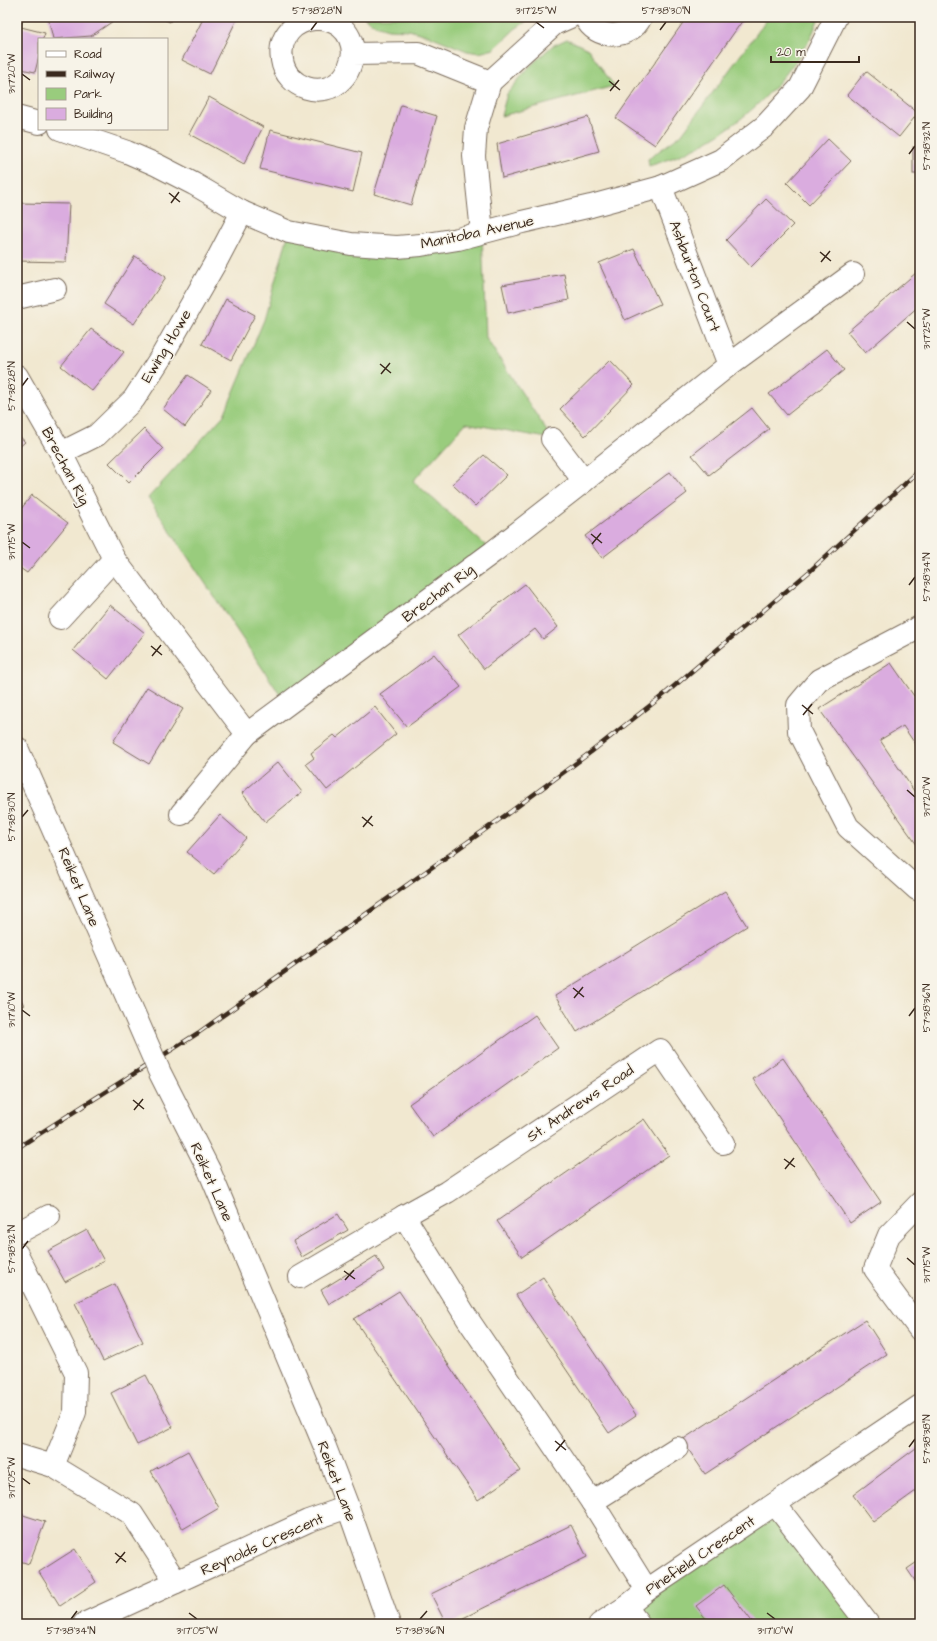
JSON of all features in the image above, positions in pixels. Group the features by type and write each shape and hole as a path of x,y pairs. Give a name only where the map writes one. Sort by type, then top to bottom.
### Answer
{"street":[{"path":"482,232 474,156 476,128 490,82 554,24 570,17"},
{"path":"585,17 594,29 603,34 613,36 623,34 633,29 641,17"},
{"name":"Manitoba Avenue","path":"63,130 127,152 157,165 194,184 242,212 288,232 351,244 397,247 458,239 661,187 721,160 765,126 800,88 836,17"},
{"path":"353,54 418,53 490,82"},
{"path":"17,117 38,123"},
{"name":"Ashburton Court","path":"661,187 729,365"},
{"name":"Ewing Howe","path":"61,453 97,435 134,399 163,354 210,272 242,212"},
{"path":"552,439 584,481 729,365 854,274"},
{"path":"17,298 55,289"},
{"name":"Brechan Rig","path":"17,376 61,453 114,558 247,734"},
{"name":"Brechan Rig","path":"181,814 247,734 493,552 584,481"},
{"path":"60,618 114,558"},
{"path":"920,627 819,680 798,705 799,731 848,827 917,889 920,890"},
{"name":"Reiket Lane","path":"17,748 160,1073 209,1170 325,1447 348,1507 389,1624"},
{"name":"St. Andrews Road","path":"300,1277 447,1192 660,1050 723,1143"},
{"path":"920,1203 888,1234 875,1269 920,1330"},
{"path":"17,1234 49,1216"},
{"path":"404,1216 468,1318 592,1502 647,1590"},
{"path":"17,1254 76,1374 75,1412 53,1466"},
{"name":"Pinefield Crescent","path":"600,1624 632,1616 647,1590 920,1406"},
{"path":"592,1502 677,1448"},
{"path":"17,1455 53,1466 132,1514 176,1582"},
{"path":"775,1504 868,1624"},
{"name":"Reynolds Crescent","path":"84,1624 315,1518 348,1507"}],"green space":[{"path":"364,17 533,17 515,29 494,49 479,53 467,51 430,36 409,30 388,29 375,25"},
{"path":"769,17 819,17 810,39 794,64 778,84 760,102 720,134 697,147 649,166 648,159 681,135"},
{"path":"567,39 588,49 614,86 501,116 507,94 529,67 552,46"},
{"path":"289,232 351,244 482,232 486,338 552,439 466,423 413,481 493,552 287,705 148,498 224,415 264,320"},
{"path":"775,1504 868,1624 600,1624"}],"building":[{"path":"17,17 23,18 21,27 45,33 43,38 38,38 38,60 35,72 17,68"},
{"path":"48,17 119,17 91,36 53,38"},
{"path":"158,17 172,17 170,22"},
{"path":"204,17 238,17 210,74 182,60"},
{"path":"687,17 745,17 655,145 616,118"},
{"path":"866,71 918,113 899,137 847,95"},
{"path":"209,97 263,127 244,164 189,134"},
{"path":"401,105 437,116 411,205 374,194"},
{"path":"588,117 599,151 502,178 497,144"},
{"path":"270,130 362,153 353,192 260,169"},
{"path":"828,139 851,161 809,205 787,183"},
{"path":"913,147 920,147 920,174 913,174"},
{"path":"766,199 793,225 751,267 726,240"},
{"path":"20,203 69,204 66,262 17,261"},
{"path":"634,249 660,304 625,320 599,263"},
{"path":"135,256 166,277 134,324 104,304"},
{"path":"917,272 920,276 920,305 865,353 847,332"},
{"path":"564,274 569,300 508,313 502,285"},
{"path":"226,299 255,315 231,360 202,344"},
{"path":"91,329 124,352 92,391 61,366"},
{"path":"827,349 844,370 787,415 769,394"},
{"path":"610,360 634,385 585,436 560,409"},
{"path":"188,375 211,390 185,427 163,409"},
{"path":"752,408 769,429 709,475 692,455"},
{"path":"144,429 163,449 129,483 109,463"},
{"path":"17,433 25,442 17,449"},
{"path":"484,455 507,475 475,506 452,484"},
{"path":"670,472 687,493 602,558 585,536"},
{"path":"32,495 68,523 27,573 17,566 17,514"},
{"path":"525,584 558,627 543,639 535,629 484,669 458,635"},
{"path":"110,605 145,633 108,679 73,650"},
{"path":"434,654 461,687 407,727 380,694"},
{"path":"891,663 914,696 920,693 920,751 903,726 880,740 920,800 920,849 819,709"},
{"path":"147,687 183,709 149,764 113,742"},
{"path":"375,707 396,734 327,790 306,764 314,758 311,753 334,735 337,738"},
{"path":"278,762 302,792 265,822 242,793"},
{"path":"220,815 246,838 214,874 187,852"},
{"path":"725,891 747,926 577,1032 555,996"},
{"path":"17,992 24,1005 17,1008"},
{"path":"535,1015 558,1048 433,1137 409,1104"},
{"path":"783,1058 881,1202 850,1223 753,1079"},
{"path":"644,1119 669,1155 522,1257 497,1221"},
{"path":"338,1214 348,1230 302,1257 293,1241"},
{"path":"87,1230 104,1261 65,1282 48,1251"},
{"path":"376,1256 384,1270 329,1304 321,1290"},
{"path":"543,1277 636,1415 609,1433 516,1295"},
{"path":"115,1284 143,1342 103,1361 75,1303"},
{"path":"399,1291 520,1471 478,1500 354,1319"},
{"path":"865,1320 887,1354 705,1474 682,1440"},
{"path":"146,1375 173,1427 137,1445 111,1393"},
{"path":"920,1445 920,1488 873,1522 853,1495"},
{"path":"188,1451 219,1508 183,1529 151,1471"},
{"path":"17,1513 45,1522 29,1564 17,1560"},
{"path":"571,1525 587,1557 451,1624 446,1624 431,1594"},
{"path":"75,1549 96,1582 60,1606 39,1572"},
{"path":"920,1560 920,1588 907,1569"},
{"path":"724,1585 754,1624 710,1624 696,1606"}],"railway":[{"path":"17,1148 198,1033 510,812 591,752 666,693 810,571 920,470"}]}
